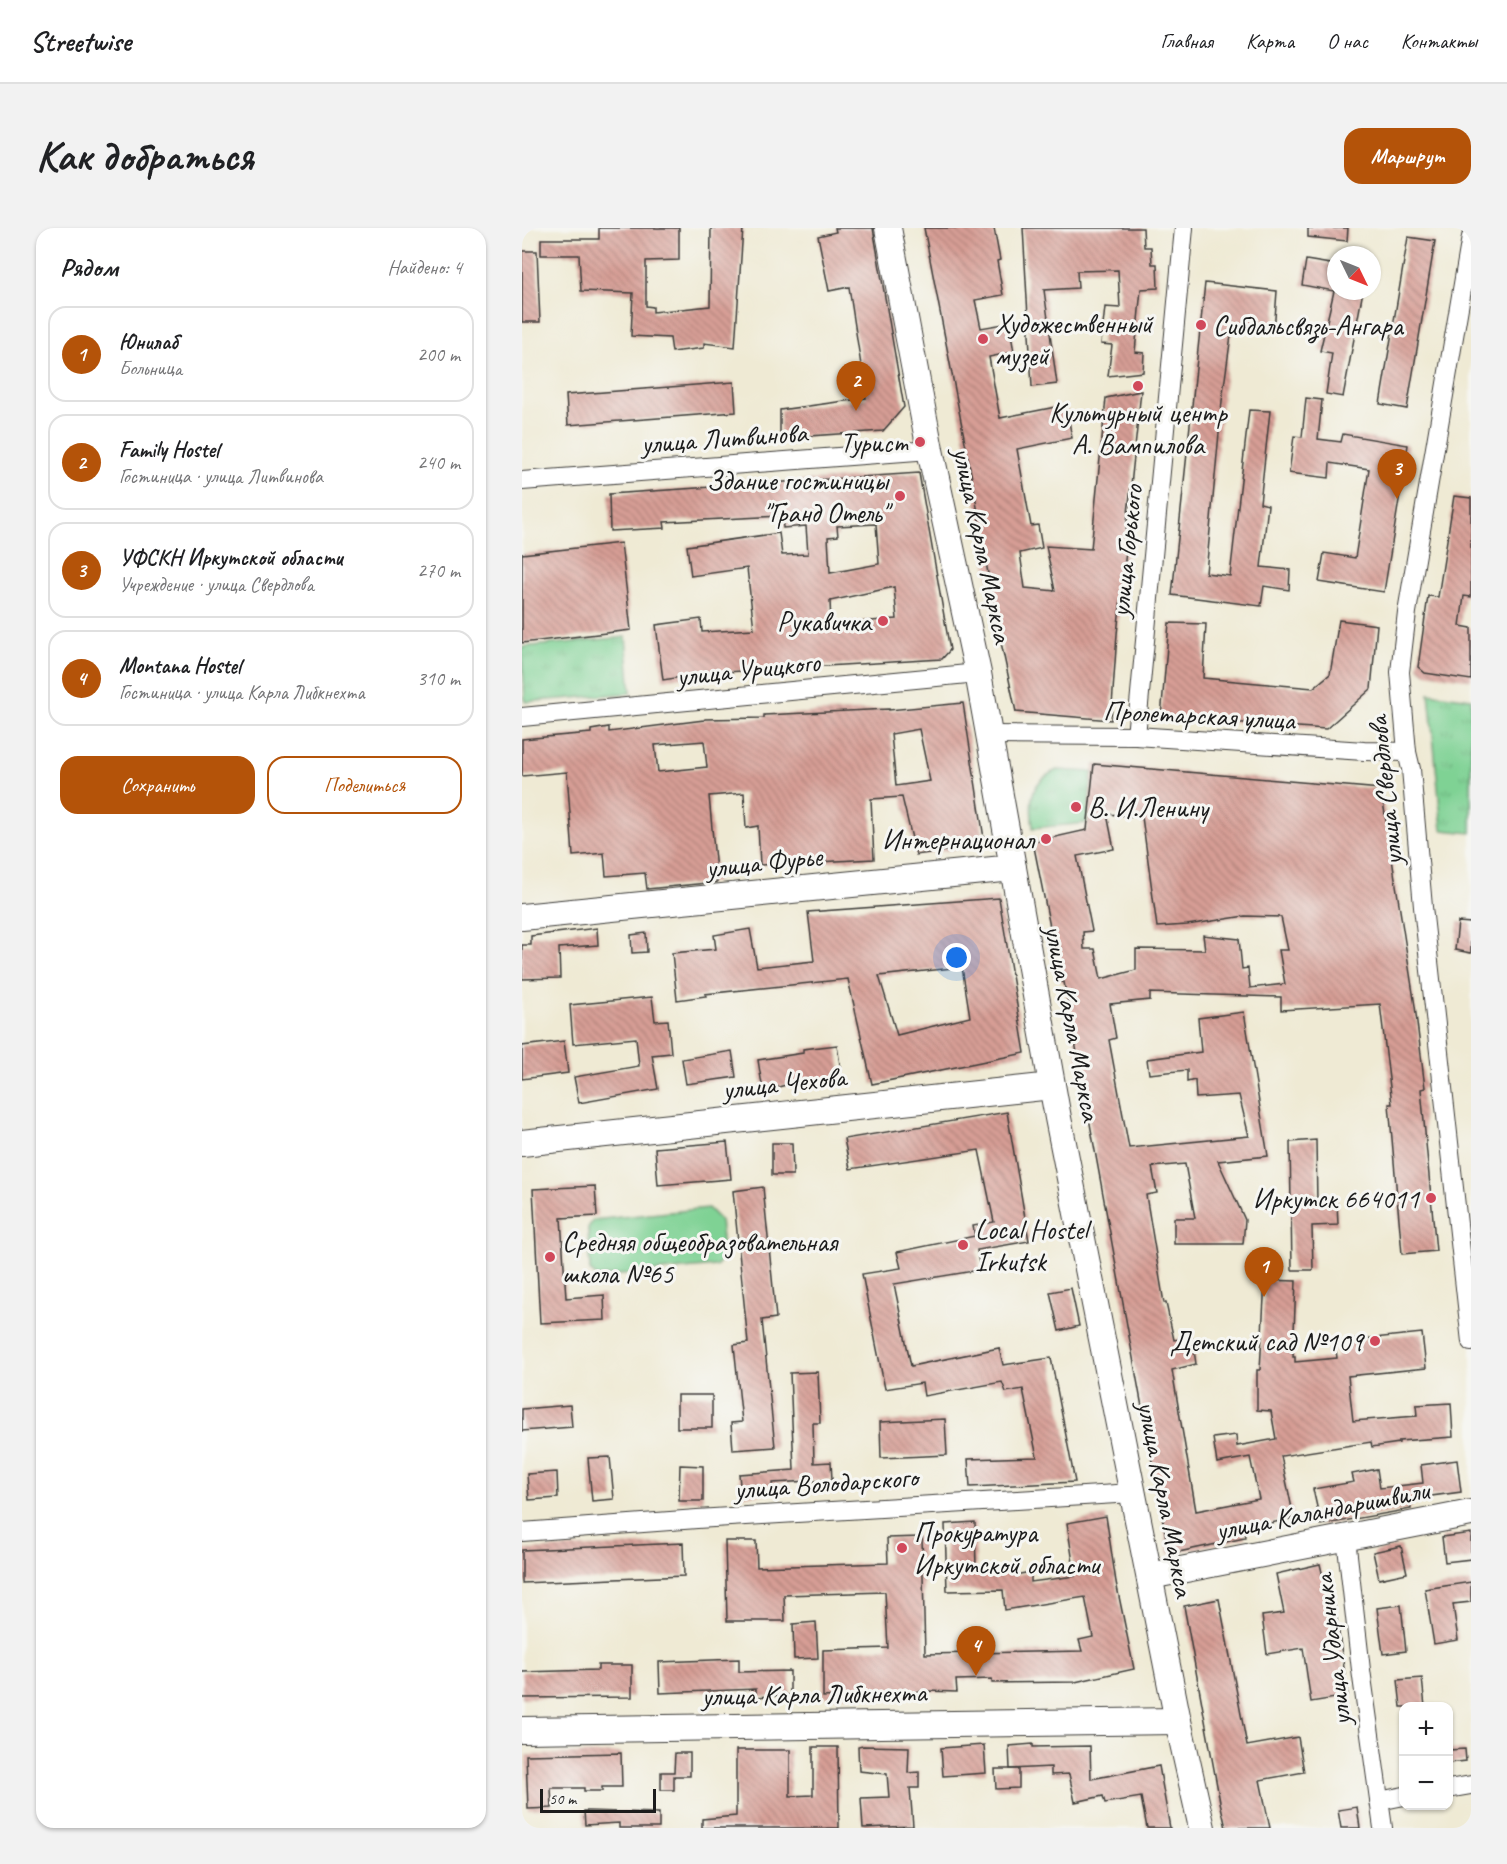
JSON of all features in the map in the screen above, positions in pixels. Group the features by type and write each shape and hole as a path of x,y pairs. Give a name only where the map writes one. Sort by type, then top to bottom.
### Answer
{"street":[{"name":"улица Карла Маркса","path":"888,228 930,450 978,673 1052,1086 1178,1721 1202,1828"},
{"name":"улица Горького","path":"1136,736 1184,228"},
{"name":"улица Свердлова","path":"1471,237 1407,612 1400,672 1407,752 1412,769 1423,907 1471,1342"},
{"name":"улица Литвинова","path":"522,481 930,450"},
{"name":"улица Урицкого","path":"522,717 978,673"},
{"name":"Пролетарская улица","path":"988,735 1136,736 1407,752"},
{"name":"улица Фурье","path":"522,917 1013,868"},
{"name":"улица Чехова","path":"522,1143 1052,1086"},
{"name":"улица Володарского","path":"522,1532 743,1516 1133,1493"},
{"name":"улица Каландаришвили","path":"1150,1576 1471,1513"},
{"name":"улица Ударника","path":"1346,1538 1361,1670 1383,1828"},
{"name":"улица Карла Либкнехта","path":"522,1731 1178,1721"},
{"path":"1453,1787 1471,1785"},
{"path":"1379,1801 1399,1797"}],"green space":[{"path":"626,637 631,693 525,702 522,647"},
{"path":"1429,693 1471,699 1471,833 1442,830"},
{"path":"1057,770 1092,772 1087,823 1033,828 1031,809 1033,794 1041,781"},
{"path":"708,1208 720,1220 724,1258 716,1266 597,1277 590,1271 588,1228 593,1220"}],"building":[{"path":"599,228 679,228 679,260 646,261 646,306 653,307 653,312 710,306 711,228 743,228 735,347 704,343 704,348 672,352 670,338 631,336 633,293 581,291 579,255 541,255 541,239 599,239"},
{"path":"835,228 873,228 904,407 883,431 780,438 780,410 866,398 849,287 829,291 818,236 836,232"},
{"path":"924,228 994,228 1003,295 975,300 981,328 1009,323 1014,352 989,357 1000,418 1066,405 1072,438 1017,449 1031,526 1038,525 1042,548 1020,553 1025,588 1055,591 1046,546 1091,549 1106,398 1141,391 1124,551 1126,551 1111,720 1016,712 994,610 974,489"},
{"path":"1023,228 1143,228 1144,247 1151,247 1152,264 1157,264 1158,288 1141,289 1135,352 1144,353 1143,372 1108,376 1112,345 1101,344 1105,307 1120,308 1118,270 1077,271 1078,288 1044,290 1057,384 1032,387"},
{"path":"1308,228 1348,228 1347,241 1308,237"},
{"path":"1408,237 1435,241 1407,409 1380,404"},
{"path":"522,251 537,251 540,322 522,322"},
{"path":"1306,260 1327,264 1327,290 1302,285"},
{"path":"1205,283 1277,291 1274,332 1232,328 1222,401 1206,573 1230,576 1249,410 1270,411 1260,503 1268,505 1261,567 1290,570 1289,590 1264,586 1261,606 1172,595"},
{"path":"1332,300 1361,300 1343,397 1326,394 1332,353 1320,351"},
{"path":"734,382 736,412 568,425 566,395"},
{"path":"1306,398 1322,400 1318,439 1341,442 1343,434 1408,445 1384,592 1319,582 1324,553 1355,558 1369,469 1330,463 1329,478 1289,473 1294,436 1302,437"},
{"path":"919,473 950,650 942,659 708,673 663,680 656,625 701,619 702,632 754,629 747,568 691,576 687,546 779,533 782,555 808,554 806,526 783,528 782,516 664,522 665,528 610,531 609,494","holes":["876,524 879,564 830,573 828,537 838,536 837,526","894,587 897,619 831,624 830,601"]},
{"path":"1454,496 1471,498 1471,597 1464,596 1460,626 1471,628 1471,680 1425,673 1418,667 1428,596 1438,597"},
{"path":"621,543 631,630 522,643 522,554"},
{"path":"1339,620 1377,625 1371,689 1326,729 1161,717 1169,623 1206,624 1203,678 1313,688 1330,674"},
{"path":"963,703 985,845 916,855 902,797 871,799 874,859 760,865 758,826 746,828 744,793 709,796 717,882 647,889 645,873 606,876 604,853 573,856 567,772 522,776 522,739 591,733 591,730 609,727 609,732 705,719 764,718 764,715 889,710","holes":["919,729 930,781 896,786 891,734","704,741 707,767 658,772 655,745"]},
{"path":"1094,764 1381,789 1415,1006 1425,1088 1421,1089 1436,1251 1402,1254 1389,1104 1392,1104 1380,1004 1281,1010 1281,997 1150,993 1150,1000 1110,1004 1116,1038 1109,1040 1129,1148 1249,1136 1239,1095 1196,1098 1195,1080 1187,1082 1187,1070 1149,1074 1147,1059 1201,1052 1198,1018 1244,1012 1268,1156 1218,1161 1245,1220 1243,1244 1174,1244 1174,1218 1195,1218 1185,1164 1152,1167 1157,1193 1146,1195 1164,1303 1166,1303 1174,1340 1192,1337 1196,1364 1172,1370 1196,1511 1259,1499 1250,1457 1217,1463 1213,1438 1236,1435 1237,1446 1276,1439 1271,1411 1257,1410 1257,1370 1260,1370 1265,1280 1296,1281 1293,1357 1295,1357 1295,1362 1337,1358 1335,1342 1422,1333 1426,1368 1348,1376 1353,1421 1417,1416 1416,1405 1451,1403 1453,1437 1399,1441 1399,1443 1372,1447 1371,1442 1281,1456 1294,1518 1244,1529 1245,1538 1169,1554 1064,982 1061,982 1033,842 1087,830","holes":["1107,814 1142,817 1157,927 1245,916 1281,917 1288,950 1279,950 1285,984 1250,988 1248,968 1242,969 1239,939 1203,935 1205,950 1136,949 1136,970 1101,979 1095,949 1084,949 1083,932 1092,931 1077,856 1114,849"]},
{"path":"999,898 1025,1053 872,1084 848,979 705,994 706,996 677,1000 672,953 716,949 714,935 750,929 757,967 814,961 808,912","holes":["962,967 970,1017 897,1035 879,976"]},
{"path":"1458,922 1471,923 1471,953 1455,950"},
{"path":"597,928 598,945 559,948 560,978 522,979 522,945 531,945 531,936"},
{"path":"646,933 647,952 632,953 631,935"},
{"path":"652,997 655,1021 668,1020 671,1053 652,1055 658,1089 579,1103 574,1077 639,1066 636,1038 573,1044 570,1005"},
{"path":"564,1041 568,1073 522,1079 522,1046"},
{"path":"837,1045 842,1078 786,1085 763,1091 758,1060 803,1053 803,1049"},
{"path":"732,1051 736,1077 686,1084 682,1059"},
{"path":"1007,1112 1029,1241 977,1250 980,1270 894,1284 911,1366 999,1348 1003,1365 1051,1358 1075,1482 970,1487 968,1459 1037,1457 1023,1389 1006,1392 1002,1382 924,1396 922,1383 885,1389 862,1274 901,1268 897,1252 975,1236 973,1226 994,1222 979,1150 850,1169 844,1139"},
{"path":"1316,1140 1317,1204 1337,1203 1338,1225 1312,1226 1313,1270 1292,1270 1290,1142"},
{"path":"727,1142 731,1179 658,1185 655,1148"},
{"path":"772,1143 792,1143 793,1175 772,1175"},
{"name":"Средняя общеобразовательная школа №65","path":"595,1186 597,1216 561,1218 566,1298 604,1295 605,1320 540,1323 533,1189"},
{"path":"763,1187 776,1318 762,1320 775,1447 733,1450 731,1423 742,1422 734,1345 748,1343 733,1191"},
{"path":"1071,1288 1079,1326 1059,1331 1050,1292"},
{"path":"818,1372 820,1423 813,1423 814,1463 831,1462 832,1480 772,1483 773,1493 741,1496 739,1474 794,1470 790,1373"},
{"path":"677,1395 712,1395 712,1428 677,1428"},
{"path":"570,1405 572,1427 522,1431 522,1409"},
{"path":"945,1419 947,1455 881,1458 880,1422"},
{"path":"610,1457 614,1499 592,1501 588,1458"},
{"path":"1457,1460 1461,1492 1409,1499 1411,1509 1321,1525 1313,1489 1354,1482 1352,1474 1377,1469 1380,1488 1423,1483 1421,1465"},
{"path":"680,1465 703,1466 703,1501 679,1501"},
{"path":"557,1472 558,1498 529,1500 527,1474"},
{"path":"1106,1516 1116,1582 1134,1669 1075,1682 992,1683 992,1679 956,1680 957,1692 927,1691 823,1697 823,1650 888,1648 885,1592 784,1595 785,1621 727,1621 725,1541 756,1541 757,1567 888,1563 887,1538 922,1537 925,1654 1082,1651 1079,1640 1093,1637 1085,1597 1005,1610 1003,1590 947,1591 945,1524 975,1522 976,1570 1013,1567 1015,1575 1031,1572 1031,1582 1075,1576 1067,1523"},
{"path":"1471,1533 1471,1559 1445,1562 1442,1537"},
{"path":"683,1543 684,1576 522,1583 522,1550"},
{"path":"1401,1546 1407,1573 1379,1579 1373,1552"},
{"path":"1320,1564 1330,1606 1335,1606 1348,1696 1311,1702 1303,1648 1267,1654 1262,1616 1284,1613 1276,1574"},
{"path":"1471,1582 1471,1602 1453,1604 1458,1640 1434,1644 1425,1589"},
{"path":"1219,1599 1247,1746 1298,1737 1304,1772 1260,1780 1270,1828 1226,1828 1220,1802 1184,1606"},
{"path":"1401,1605 1406,1651 1383,1654 1377,1608"},
{"path":"816,1622 818,1658 794,1659 793,1624"},
{"path":"739,1659 739,1672 790,1671 790,1695 756,1697 756,1689 660,1693 659,1662"},
{"path":"598,1665 632,1665 632,1697 522,1698 522,1672 598,1670"},
{"path":"1422,1678 1424,1702 1400,1702 1398,1680"},
{"path":"1033,1744 1033,1747 1090,1746 1091,1779 1159,1766 1170,1828 1147,1828 1141,1797 1105,1803 1103,1796 1075,1802 1069,1774 1051,1775 1051,1767 1010,1769 1009,1746"},
{"path":"984,1745 986,1773 943,1776 941,1748"},
{"path":"813,1747 838,1747 839,1828 702,1828 702,1819 736,1816 736,1750 790,1750 790,1796 813,1795"},
{"path":"858,1747 909,1747 908,1773 919,1772 919,1788 910,1788 913,1826 863,1828 861,1798 889,1797 887,1774 859,1771"},
{"path":"1465,1749 1466,1761 1453,1763 1453,1750"},
{"path":"621,1753 622,1787 602,1787 602,1791 584,1791 584,1788 551,1788 552,1808 528,1809 526,1755"},
{"path":"675,1753 690,1753 690,1776 674,1776 674,1790 661,1790 661,1772 674,1772"},
{"path":"995,1769 1019,1769 1019,1788 996,1789"},
{"path":"1357,1807 1360,1828 1341,1828 1338,1810"},
{"path":"584,1811 659,1813 659,1828 619,1828 619,1823 585,1825"}],"place":[{"name":"Сибдальсвязь-Ангара","path":"1201,325"},
{"name":"Художественный музей","path":"983,339"},
{"name":"Культурный центр А. Вампилова","path":"1138,386"},
{"name":"Family Hostel","path":"856,411"},
{"name":"Турист","path":"920,442"},
{"name":"Здание гостиницы \"Гранд Отель\"","path":"900,496"},
{"name":"УФСКН Иркутской области","path":"1397,499"},
{"name":"Рукавичка","path":"883,621"},
{"name":"В. И.Ленину","path":"1076,807"},
{"name":"Интернационал","path":"1046,839"},
{"name":"Иркутск 664011","path":"1431,1198"},
{"name":"Local Hostel Irkutsk","path":"963,1245"},
{"name":"Средняя общеобразовательная школа №65","path":"550,1257"},
{"name":"Юнилаб","path":"1264,1297"},
{"name":"Детский сад №109","path":"1375,1341"},
{"name":"Прокуратура Иркутской области","path":"902,1548"},
{"name":"Montana Hostel","path":"976,1676"}]}
